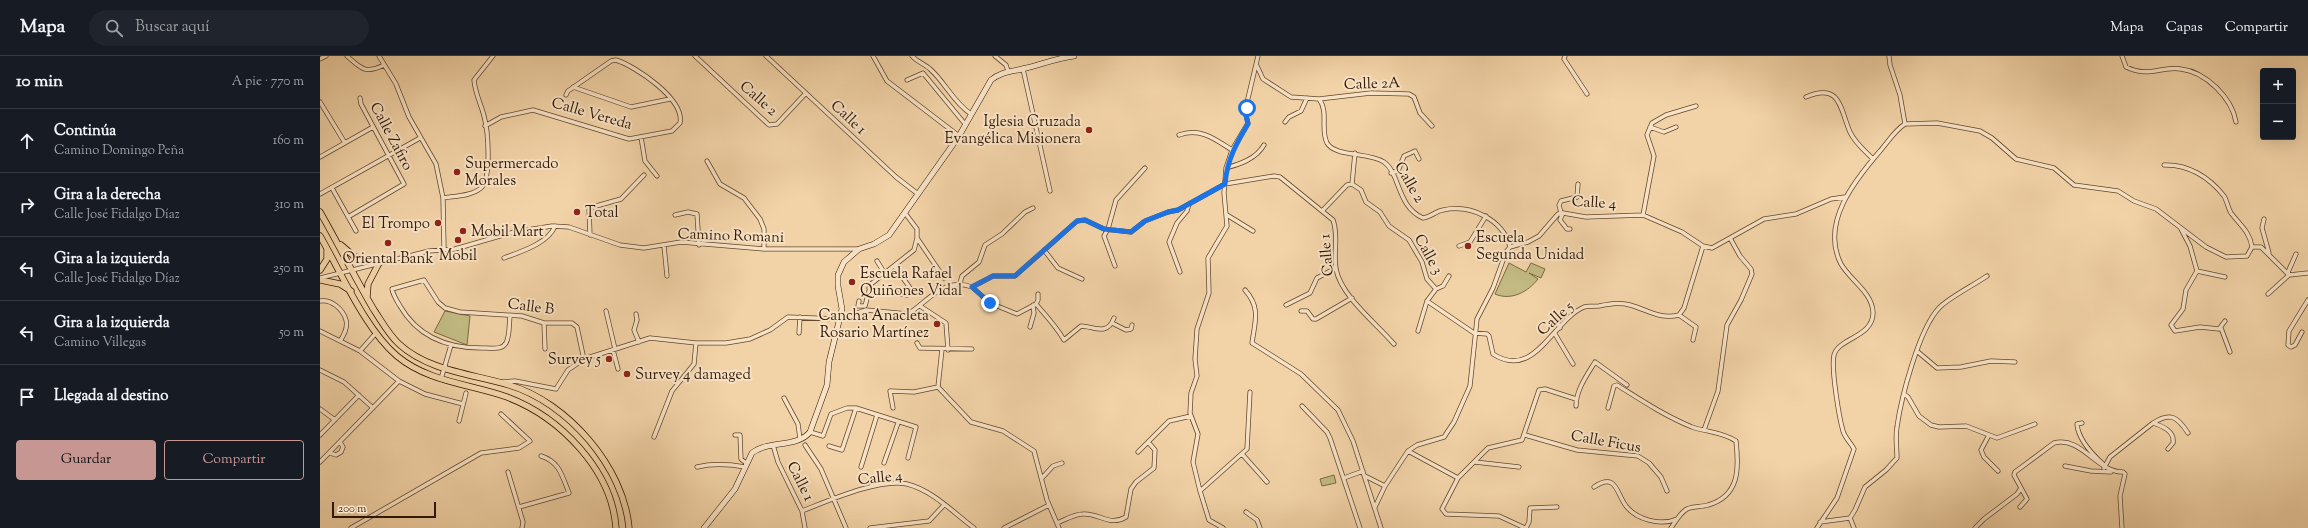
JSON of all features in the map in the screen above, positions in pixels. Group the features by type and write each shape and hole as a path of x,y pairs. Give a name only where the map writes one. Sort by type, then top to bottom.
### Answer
{"main road":[{"path":"320,212 338,243 347,271 351,292 376,333 398,357 428,374 441,379 507,397 528,406 558,427 586,455 604,484 613,507 616,528"},
{"path":"320,236 325,245 366,297 385,327 400,345 432,364 497,382 534,396 559,413 595,447 622,492 629,528"},
{"path":"338,243 355,257 380,263 369,279 366,297"},
{"path":"320,270 327,260 325,245"},
{"path":"320,279 340,284 351,292"}],"street":[{"path":"320,59 326,56"},
{"path":"347,56 362,69 374,70 384,65"},
{"path":"380,56 396,84 409,117 436,164 443,198 444,249"},
{"path":"443,198 475,192 486,182 488,169 486,126 475,91 474,80 493,56"},
{"name":"Calle 2","path":"695,56 770,125 777,124 806,93"},
{"name":"Calle 1","path":"766,56 896,178 918,194"},
{"path":"873,56 887,81 959,136"},
{"path":"912,56 921,64 930,68 948,92 971,114"},
{"path":"995,56 1006,65 1008,71"},
{"path":"704,528 735,489 755,450 800,439 806,437 810,432 827,385 829,362 842,309 838,286 838,276 844,262 858,249 874,244 889,235 959,136 991,80 998,74 1008,71 1023,69 1074,56"},
{"path":"1223,528 1209,520 1200,491 1194,462 1198,434 1191,416 1191,393 1197,376 1195,359 1197,329 1209,293 1208,258 1226,226 1227,215 1224,194 1226,168 1232,150 1248,124 1245,111 1258,56"},
{"path":"1565,56 1564,59 1587,94"},
{"path":"1889,56 1890,65 1900,94 1905,124"},
{"path":"2122,56 2126,67 2137,72 2181,69 2192,72 2224,94 2234,111 2236,122"},
{"name":"Calle Vereda","path":"486,126 501,117 538,110 626,138 672,132 678,126 680,119 679,114 670,99 650,78 616,60 611,61 574,87 566,95"},
{"path":"1257,63 1257,70 1263,80 1279,91 1291,97 1319,98"},
{"path":"1023,69 1050,191"},
{"path":"907,80 923,73 965,124"},
{"path":"574,87 631,107 670,99"},
{"path":"1806,97 1820,92 1826,92 1836,98 1851,134 1873,159"},
{"name":"Calle 2A","path":"1319,98 1371,93 1409,94 1414,97 1420,113 1432,126"},
{"name":"Calle Zafiro","path":"348,217 404,184 361,104 360,98"},
{"path":"1285,122 1289,117 1301,111 1307,98"},
{"name":"Calle 2","path":"1319,98 1324,111 1324,134 1328,144 1338,151 1369,155 1383,161 1392,173 1409,207 1416,215 1427,217 1441,210 1457,208 1471,210 1486,216 1508,238 1510,247"},
{"path":"320,102 345,143"},
{"path":"1643,215 1654,156 1647,135 1650,127 1652,123 1666,115 1696,106"},
{"path":"1817,528 1837,498 1854,449 1844,431 1834,372 1834,355 1840,346 1855,339 1864,330 1870,322 1873,312 1869,299 1842,264 1836,249 1835,230 1845,197 1873,159 1905,124 1937,123 1980,132 1992,138 2016,159 2054,168 2074,185 2123,193 2134,202 2156,210 2206,247 2226,257 2245,257 2252,247"},
{"path":"320,157 373,127"},
{"path":"1650,127 1664,132 1676,127"},
{"path":"1179,135 1190,131 1209,135 1232,150"},
{"path":"641,137 646,161 657,176"},
{"path":"320,194 420,138"},
{"path":"1226,168 1243,163 1257,154 1264,145"},
{"path":"1392,173 1398,171 1404,156 1415,151 1419,159"},
{"path":"1323,210 1347,185 1352,184 1355,154"},
{"path":"707,161 720,184 744,198 760,219 764,229 764,249"},
{"path":"2164,165 2174,164 2191,168 2213,185 2225,197 2231,212 2248,233 2252,247"},
{"path":"1115,266 1104,236 1108,229 1116,200 1145,168"},
{"path":"590,235 589,208 621,199 644,175"},
{"name":"Calle 1","path":"1225,184 1277,176 1323,210 1333,220 1336,228 1336,268 1342,286 1394,344"},
{"path":"972,287 993,276 1015,276 1077,221 1085,220 1108,229 1131,232 1145,221 1168,212 1178,210 1225,184"},
{"name":"Calle 3","path":"1352,184 1361,190 1366,202 1380,212 1390,226 1410,240 1422,262 1427,279 1436,289 1427,301 1418,331"},
{"path":"1570,229 1567,229 1560,223 1562,213 1560,203 1577,197 1578,184"},
{"path":"332,188 356,231"},
{"path":"1693,340 1696,327 1679,316 1684,308 1689,286 1703,246 1712,248 1764,219 1796,214 1831,199 1845,197"},
{"path":"1180,272 1169,242 1177,223 1187,210 1189,204"},
{"path":"960,283 962,276 979,262 986,245 1002,234 1025,212 1033,208"},
{"path":"674,215 688,212 697,214 699,245"},
{"path":"859,301 858,306 865,306 871,284 895,267 914,250 917,238 917,229 905,213"},
{"name":"Calle 4","path":"1510,247 1528,242 1539,236 1558,214 1562,213 1586,217 1643,215 1682,232 1703,246"},
{"path":"1227,215 1253,231"},
{"path":"1459,246 1470,242 1486,216"},
{"path":"2264,219 2262,228 2269,254"},
{"path":"504,258 526,249 551,235 554,226"},
{"name":"Camino Romani","path":"320,279 380,263 444,249 455,249 514,232 554,226 569,227 620,245 644,248 664,246 681,242 699,245 764,249 858,249"},
{"path":"2180,227 2190,246 2197,271 2186,290 2183,309 2171,325 2175,330 2200,326 2221,328"},
{"path":"917,238 944,278"},
{"path":"1704,430 1718,391 1727,325 1741,300 1752,274 1751,269 1740,256 1730,238"},
{"path":"664,246 667,276"},
{"path":"1375,507 1385,486 1408,451 1417,445 1444,437 1453,424 1470,386 1474,333 1477,319 1493,288 1506,252 1510,247"},
{"path":"2252,247 2261,247 2289,275"},
{"path":"1044,250 1058,268 1082,279"},
{"path":"2289,275 2288,272 2296,254"},
{"path":"877,261 885,274"},
{"path":"869,288 907,295 913,292 895,267"},
{"path":"1286,305 1310,293 1317,278 1336,268"},
{"path":"2197,271 2226,277"},
{"path":"2268,294 2289,275 2308,272"},
{"path":"1436,289 1444,286 1449,276"},
{"path":"1850,518 1865,486 1886,470 1897,458 1896,429 1904,394 1925,330 1937,309 1944,302 1987,276"},
{"name":"Calle B","path":"451,345 431,338 409,321 392,291 394,287 424,280 438,302 445,308 452,310 522,316 544,323 572,323 577,327 583,355"},
{"path":"497,382 515,381 556,389 568,370 584,359 650,338 663,338 696,343 726,343 750,339 770,330 788,317 839,319 866,310 908,314 920,306 938,290 960,283 972,287 990,303 1017,314 1034,304 1038,300 1038,294"},
{"path":"1245,290 1253,300 1256,311 1252,343 1301,374 1338,410 1353,441 1381,528"},
{"path":"1301,311 1307,311 1313,319 1316,319 1352,298"},
{"path":"2302,332 2295,345 2291,347 2288,346 2289,331 2308,300"},
{"path":"320,301 332,302 338,307 346,320 346,330 340,341"},
{"name":"Calle 5","path":"1427,301 1474,333 1489,336 1493,354 1499,358 1514,361 1530,357 1560,328 1584,308 1617,303 1630,305 1659,317 1679,316"},
{"path":"1034,304 1045,317 1056,325 1064,340 1081,326 1095,330 1106,328 1112,323 1114,318"},
{"path":"1030,327 1034,313 1034,304"},
{"path":"920,306 946,322 948,350"},
{"path":"606,311 618,369"},
{"path":"1553,313 1560,328"},
{"path":"636,314 638,320 634,330 639,342"},
{"path":"441,379 451,345 469,349 500,348 506,344 510,316"},
{"path":"799,334 800,317"},
{"path":"2221,328 2225,321"},
{"path":"544,323 545,349"},
{"path":"1112,323 1126,330 1131,329 1132,325"},
{"path":"2221,328 2230,352"},
{"path":"320,331 360,352 399,381 425,394 463,404"},
{"path":"360,352 376,333"},
{"path":"1554,334 1573,364"},
{"path":"654,437 672,391 694,364 696,343"},
{"path":"917,343 920,348 972,350"},
{"path":"942,350 938,387 971,422 1002,431 1034,450 1049,505 1059,528"},
{"path":"1918,352 1937,368 1961,367 1991,361 2015,362"},
{"path":"1576,406 1576,398 1595,362 1627,385"},
{"path":"320,370 344,382 373,408"},
{"path":"320,462 399,381"},
{"path":"1608,408 1614,386 1617,385 1646,404 1704,430 1730,437 1736,441 1738,477 1729,491 1720,499 1709,505 1688,509 1678,518 1671,528"},
{"path":"893,408 890,391 914,392 938,387"},
{"path":"1558,507 1530,508 1529,522 1525,528 1498,516 1446,514 1442,509 1458,478 1491,447 1518,443 1522,440 1525,435 1539,390 1545,389 1576,398"},
{"path":"1200,491 1247,449 1249,440 1250,392"},
{"path":"459,421 466,393"},
{"path":"1904,394 1908,397 1919,416 1931,426 1966,426 1997,438 2035,424"},
{"path":"320,435 359,395"},
{"path":"784,398 798,424 800,439"},
{"path":"1302,406 1327,432 1360,528"},
{"path":"810,432 823,436 831,414 847,408 856,408 898,423 916,427 908,458"},
{"path":"829,446 842,450 856,408"},
{"path":"320,409 335,420"},
{"path":"351,528 481,453 514,449 530,441 500,414"},
{"path":"861,467 877,415"},
{"path":"1138,452 1169,421 1191,416"},
{"path":"2105,467 2110,457 2162,417 2171,416 2182,423 2188,433"},
{"path":"884,463 898,423"},
{"path":"2082,423 2076,424 2077,431 2094,456 2105,467"},
{"path":"2153,423 2164,426 2173,437 2173,443 2168,449"},
{"path":"735,435 740,435 741,459 746,465"},
{"name":"Calle Ficus","path":"1525,435 1577,450 1638,456 1649,463 1661,477 1667,491"},
{"path":"1989,435 1981,450 1984,458 1998,471"},
{"path":"330,453 336,455 341,452 343,447 340,442"},
{"path":"1057,524 1074,515 1084,514 1110,522 1126,517 1131,489 1136,482 1154,468 1155,450 1148,442"},
{"path":"2020,507 2027,499 2014,475 2020,467 2054,443 2062,442 2078,447 2112,472"},
{"name":"Calle 1","path":"773,445 778,462 802,511 805,528"},
{"path":"805,445 820,469 846,528"},
{"path":"1408,451 1458,478"},
{"path":"1242,454 1267,482"},
{"path":"519,507 569,493 559,468 552,461 541,456"},
{"path":"1475,462 1519,467"},
{"path":"1042,478 1053,466 1062,463"},
{"path":"697,467 709,464 746,465"},
{"path":"2065,466 2091,471 2123,472 2125,474 2120,496 2122,528"},
{"path":"1344,478 1363,470"},
{"path":"508,472 523,522 522,528"},
{"path":"1365,476 1385,486"},
{"path":"1594,487 1605,481 1610,482 1619,491 1626,506 1652,522 1666,522 1678,518"},
{"name":"Calle 4","path":"802,511 847,493 883,486 906,484 923,491 974,528"},
{"path":"1975,528 1984,519 2018,494 2021,488"},
{"path":"870,528 929,521 944,505"},
{"path":"1004,528 1049,505"},
{"path":"1246,512 1257,520 1260,528"},
{"path":"1820,522 1850,518"},
{"path":"1850,518 1854,528"}],"shaded area":[{"path":"1509,263 1526,272 1531,263 1545,269 1541,278 1529,273 1538,279 1529,288 1519,294 1513,296 1501,296 1495,294"},
{"path":"445,311 470,316 467,345 434,332"},
{"path":"1334,475 1336,483 1322,486 1320,479"}],"place":[{"name":"Iglesia Cruzada Evangélica Misionera","path":"1089,130"},
{"name":"Supermercado Morales","path":"457,172"},
{"name":"Total","path":"577,212"},
{"name":"El Trompo","path":"438,223"},
{"name":"Mobil Mart","path":"463,231"},
{"name":"Mobil","path":"458,240"},
{"name":"Oriental Bank","path":"388,243"},
{"name":"Escuela Segunda Unidad","path":"1468,246"},
{"name":"Escuela Rafael Quiñones Vidal","path":"852,282"},
{"name":"Cancha Anacleta Rosario Martínez","path":"937,324"},
{"name":"Survey 5","path":"609,359"},
{"name":"Survey 4 damaged","path":"627,374"}],"route":[{"path":"990,303 972,287 993,276 1015,276 1077,221 1085,220 1104,229 1131,232 1145,221 1168,212 1178,210 1225,184 1226,168 1232,150 1248,124 1245,111 1247,108"}]}
